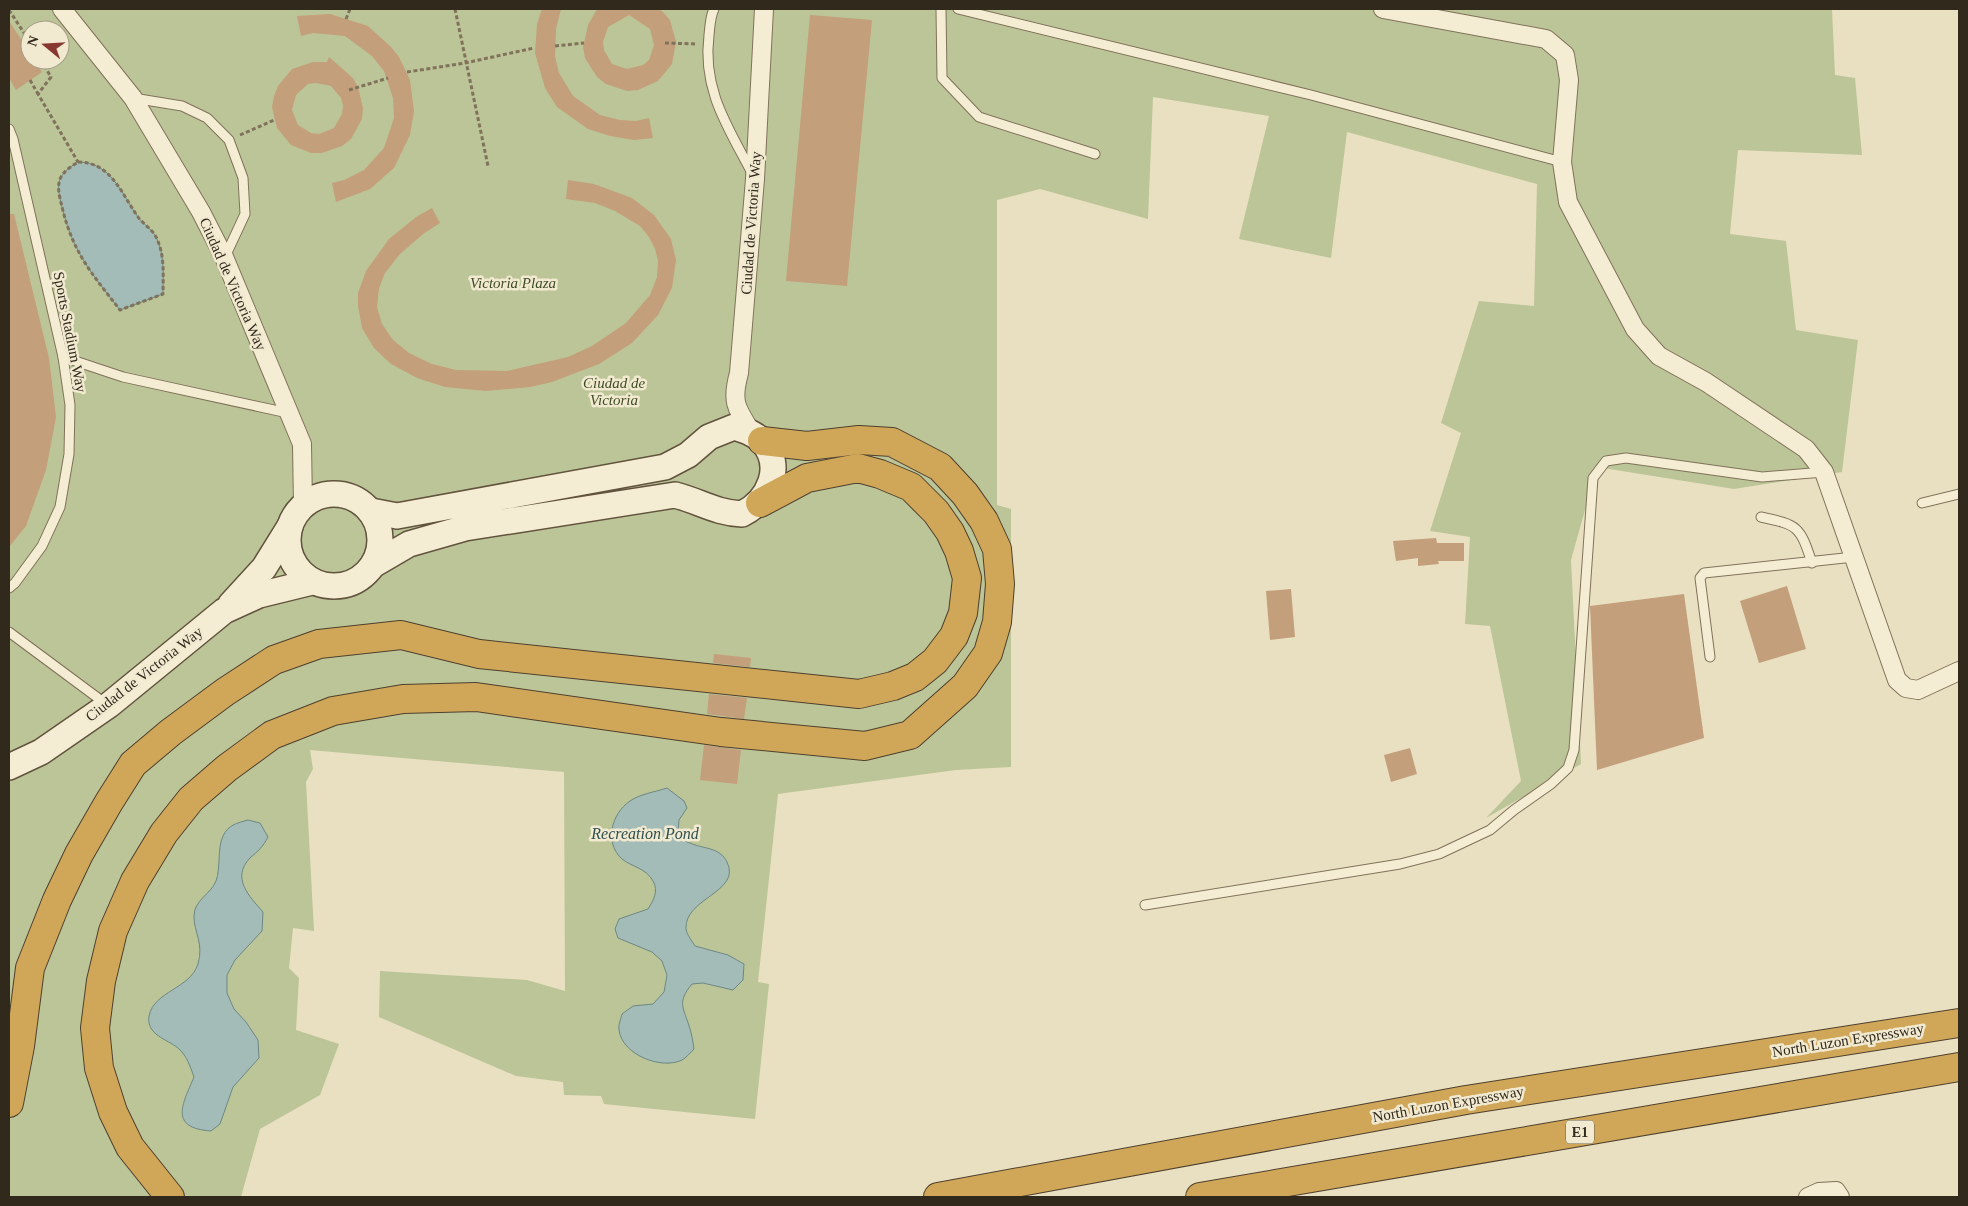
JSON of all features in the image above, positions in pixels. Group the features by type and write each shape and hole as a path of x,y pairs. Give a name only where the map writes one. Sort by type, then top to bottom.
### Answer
{"highway":[{"path":"170,1197 130,1147 113,1112 99,1068 95,1028 101,981 114,931 135,881 164,833 191,799 226,768 272,735 333,711 403,699 476,697 721,732 865,746 910,735 965,686 988,653 998,622 1000,584 997,549 984,521 965,494 940,467 892,442 858,440 807,446 757,437"},
{"path":"9,1103 20,1046 30,968 61,892 109,802 133,764 170,732 224,692 274,660 320,644 401,635 479,654 859,694 893,686 915,677 935,661 954,636 960,621 963,613 967,578 959,550 950,532 936,512 911,487 880,474 858,468 808,478 760,502"},
{"name":"North Luzon Expressway","path":"938,1197 1466,1100 1959,1023"},
{"name":"E1","path":"1200,1197 1959,1067"}],"main road":[{"path":"224,611 264,568 297,515 317,495 334,493 355,498 371,511 397,516 665,467 688,455 709,437 734,427 757,437 772,461 772,483 760,502 742,514 712,510 693,500 675,495 466,528 409,544 373,565 357,580 347,584 325,585 312,582 300,571 292,558 288,542 297,515"},
{"path":"371,511 380,533 379,548 373,565"},
{"name":"Ciudad de Victoria Way","path":"9,767 41,752 109,705 224,611 259,595 312,582"}],"street":[{"name":"Ciudad de Victoria Way","path":"62,9 133,98 201,212 224,257 302,444 297,515"},
{"name":"Ciudad de Victoria Way","path":"757,437 739,413 733,393 739,373 755,179 764,9"},
{"path":"1383,9 1546,39 1565,55 1569,80 1562,162 1568,202 1635,329 1659,356 1706,382 1806,449 1824,472 1896,680 1906,688 1918,690 1959,671"},
{"path":"1808,1197 1818,1192 1836,1191 1840,1197"}],"lane":[{"path":"714,9 708,45 708,80 719,109 755,179"},
{"path":"941,9 942,78 979,117 1095,154"},
{"path":"958,9 1311,95 1562,162"},
{"path":"133,98 182,106 207,118 229,140 243,178 245,214 224,257"},
{"name":"Sports Stadium Way","path":"9,128 63,357 70,405 70,454 60,507 42,546 15,583 9,588"},
{"path":"63,357 123,377 290,413"},
{"path":"1145,905 1400,864 1438,854 1490,830 1557,779 1568,768 1574,750 1593,478 1606,461 1626,458 1762,477 1824,472"},
{"path":"1922,504 1959,494"},
{"path":"1761,517 1791,524 1805,540 1812,563"},
{"path":"1710,657 1700,578 1704,573 1812,563 1854,557"},
{"path":"9,632 109,705"}],"path":[{"path":"346,19 350,9"},
{"path":"455,9 488,166"},
{"path":"9,10 20,27"},
{"path":"555,46 584,43"},
{"path":"665,43 708,45"},
{"path":"407,72 465,63 534,48"},
{"path":"38,94 51,76 47,70"},
{"path":"350,90 388,78"},
{"path":"30,80 78,162"},
{"path":"229,140 274,120"},
{"path":"78,162 90,162 102,168 139,218 156,236 162,258 163,294 120,310 84,265 69,234 58,190 60,178 78,162"}],"green space":[{"name":"Ciudad de Victoria","path":"9,9 1832,9 1835,75 1855,78 1862,155 1738,150 1730,234 1786,241 1796,330 1858,340 1842,472 1734,489 1597,467 1571,560 1581,764 1486,818 1521,781 1490,626 1465,624 1470,537 1430,531 1461,433 1441,423 1479,301 1534,306 1537,184 1347,132 1331,258 1239,239 1269,116 1153,97 1148,219 1040,189 997,200 997,505 1011,509 1011,767 956,770 778,794 758,982 769,984 755,1119 604,1104 601,1096 564,1095 563,1082 516,1076 379,1017 380,971 527,980 565,991 564,772 310,750 313,769 306,782 314,931 293,928 289,968 299,978 296,1030 339,1044 320,1095 260,1129 241,1197 9,1197"}],"water":[{"path":"78,162 89,163 107,173 114,180 138,217 154,234 161,250 163,294 120,310 85,262 67,223 60,200 59,188 63,175"},
{"name":"Recreation Pond","path":"667,788 684,801 687,808 679,820 678,834 688,842 716,851 724,857 729,872 727,881 702,902 688,918 687,933 695,946 728,955 744,964 743,980 733,990 703,983 692,984 687,991 684,996 683,1006 691,1031 694,1049 682,1060 674,1063 654,1061 635,1053 627,1047 619,1030 622,1014 633,1006 653,1004 664,992 667,975 662,961 652,952 618,938 615,929 619,919 648,909 653,899 655,885 647,873 622,859 616,852 612,837 614,821 623,807 638,797"},
{"path":"248,820 260,823 268,837 258,851 250,858 242,873 244,886 252,900 263,912 262,931 235,960 227,975 227,993 234,1009 246,1022 258,1040 259,1058 233,1087 220,1124 211,1131 198,1129 189,1125 184,1120 183,1106 194,1077 184,1054 154,1032 149,1022 149,1016 152,1008 158,1001 188,979 194,972 200,957 194,922 195,910 216,881 221,841 225,832 233,825"}],"building":[{"path":"542,9 561,9 556,29 555,56 559,73 573,96 600,115 620,120 636,121 649,118 653,138 634,140 610,136 588,129 557,107 545,88 535,53 537,24"},
{"path":"597,9 659,9 670,20 676,42 672,64 658,81 638,90 627,91 606,84 597,77 585,58 583,47 588,25","holes":["629,15 650,29 654,45 649,60 643,65 627,69 612,64 604,50 603,42 608,27"]},
{"path":"330,14 368,26 391,47 399,57 410,80 414,111 410,135 394,168 370,189 336,202 332,183 344,180 364,170 384,148 394,118 393,98 384,71 372,56 345,36 313,33 301,36 297,16"},
{"path":"810,15 872,20 847,286 786,281"},
{"path":"9,21 20,38 20,70 41,70 42,72 16,90 9,78"},
{"path":"329,57 353,78 358,87 363,108 362,119 351,139 342,146 322,153 311,153 291,145 277,128 272,107 278,86 292,69 313,62 327,62","holes":["316,83 331,86 341,98 343,106 342,114 334,128 319,134 311,133 298,125 292,110 296,95 308,84"]},
{"path":"568,180 594,184 632,198 654,215 671,239 676,260 672,288 658,315 632,343 599,364 552,382 530,387 486,391 445,387 417,378 391,364 374,348 362,328 358,306 358,293 366,271 389,239 416,217 432,208 440,223 423,234 400,254 385,273 379,288 377,307 382,324 393,340 409,353 432,364 456,370 507,371 568,357 592,346 626,323 650,295 657,277 658,261 655,249 649,237 640,226 615,211 595,203 566,199"},
{"path":"9,214 14,214 49,358 56,417 46,470 26,526 9,547"},
{"path":"1436,538 1437,543 1464,543 1464,561 1438,561 1439,564 1418,566 1418,558 1396,561 1393,541"},
{"path":"1787,586 1806,649 1759,663 1740,601"},
{"path":"1291,589 1295,637 1270,640 1266,591"},
{"path":"1684,594 1704,738 1597,770 1590,606"},
{"path":"714,654 751,658 750,667 713,663"},
{"path":"709,694 747,698 744,719 707,714"},
{"path":"704,745 741,750 737,784 700,780"},
{"path":"1410,748 1417,774 1391,782 1384,755"}],"park label":[{"name":"Victoria Plaza","path":"513,283"}]}
